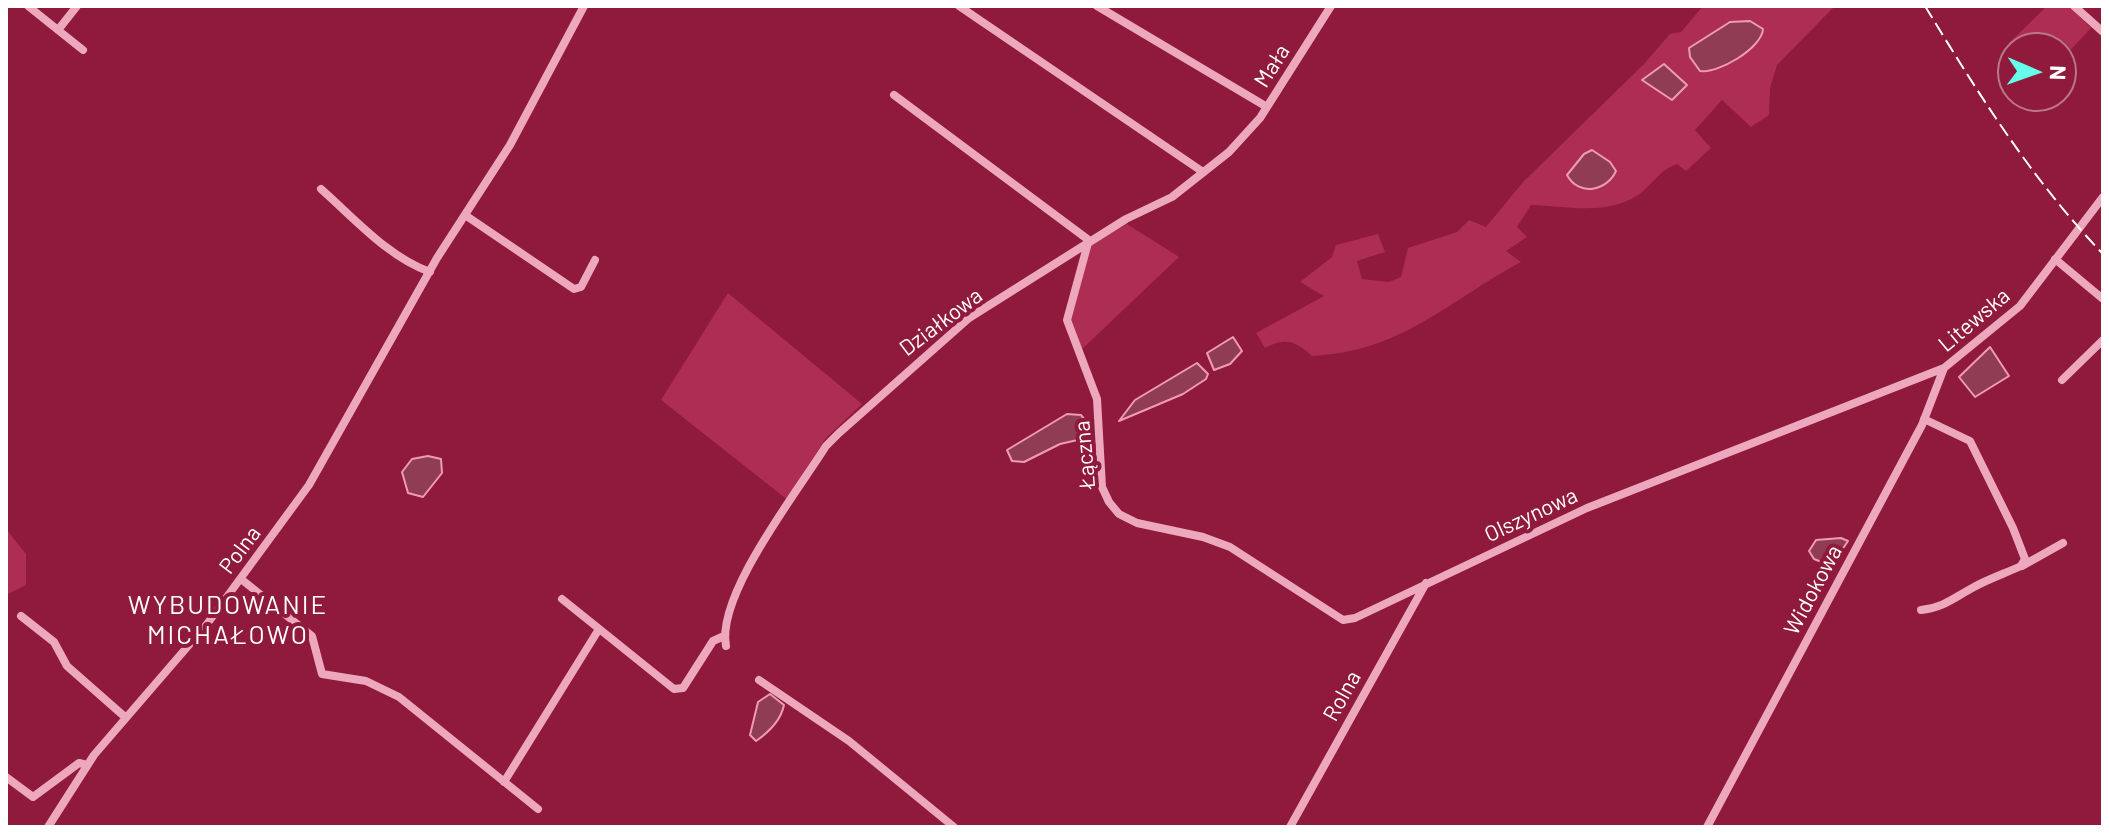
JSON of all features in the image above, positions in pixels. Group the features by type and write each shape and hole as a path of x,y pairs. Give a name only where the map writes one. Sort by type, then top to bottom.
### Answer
{"street":[{"path":"28,6 83,50"},
{"path":"58,30 77,6"},
{"name":"Polna","path":"48,827 87,765 177,660 309,485 430,272 510,145 584,6"},
{"path":"959,6 1203,172"},
{"path":"1097,6 1268,106"},
{"name":"Mała","path":"1268,106 1331,6"},
{"path":"2074,6 2103,32"},
{"path":"894,95 1089,242"},
{"name":"Działkowa","path":"726,646 724,636 729,606 737,588 832,439 949,333 1089,242 1172,197 1246,135 1268,106"},
{"path":"321,189 393,252 412,266 430,272"},
{"name":"Litewska","path":"1737,450 1944,368 2020,306 2103,197"},
{"path":"465,215 574,289 581,287 595,260"},
{"name":"Łączna","path":"1089,242 1067,320 1097,399 1102,487 1109,502 1119,514 1137,523 1203,537 1230,547 1343,620"},
{"path":"2055,259 2103,299"},
{"path":"2062,380 2103,340"},
{"name":"Widokowa","path":"1707,827 1924,419 1944,368"},
{"path":"1924,419 1970,441 2013,528 2025,559 2021,566"},
{"name":"Olszynowa","path":"1343,620 1355,618 1587,508 1737,450"},
{"path":"1921,610 1936,609 2063,543"},
{"path":"241,579 309,633 316,647 322,674 386,688 419,710 538,809"},
{"name":"Rolna","path":"1290,827 1426,583"},
{"path":"562,599 674,689 683,688 713,641 724,636"},
{"path":"21,616 54,642 67,666 125,717"},
{"path":"504,782 599,629"},
{"path":"759,680 849,741 954,827"},
{"path":"6,777 33,797 79,763 87,765"}],"shaded area":[{"path":"1703,6 1835,6 1777,65 1770,88 1769,115 1751,127 1722,100 1695,130 1711,148 1686,171 1677,164 1638,195 1613,206 1531,205 1517,227 1527,237 1506,251 1521,262 1398,335 1344,352 1312,356 1290,342 1279,342 1265,348 1256,333 1324,296 1300,282 1332,257 1336,245 1378,234 1385,252 1357,261 1362,279 1389,282 1401,277 1408,248 1457,232 1469,220 1486,227 1523,182 1644,64 1670,34 1681,32","holes":["1730,22 1759,40 1731,61 1690,48"]},
{"path":"2047,6 2069,6 2091,28 2077,43 2077,32 2020,32"},
{"path":"1750,21 1763,29 1755,44 1728,64 1700,71 1690,57 1689,48 1730,22"},
{"path":"1664,64 1687,85 1672,100 1642,80"},
{"path":"1592,150 1610,162 1616,171 1600,187 1585,189 1572,182 1567,175 1584,154"},
{"path":"1127,224 1179,257 1081,350 1070,321 1090,245"},
{"path":"728,293 862,404 825,439 789,501 661,400"},
{"path":"1233,337 1242,351 1230,364 1214,370 1207,353"},
{"path":"1990,347 2009,376 1975,397 1959,377"},
{"path":"1197,363 1208,374 1206,379 1183,394 1119,421 1135,400"},
{"path":"1067,414 1084,418 1086,427 1082,439 1060,444 1024,462 1012,461 1007,450"},
{"path":"428,456 441,459 442,473 423,497 408,493 402,472 412,459"},
{"path":"6,529 26,554 26,585 6,595"},
{"path":"1841,538 1848,541 1836,559 1824,563 1814,559 1809,551 1816,540"},
{"path":"770,694 784,705 774,725 756,741 750,735 758,702"}],"railway":[{"path":"1925,6 2029,166 2103,254"}],"district":[{"name":"WYBUDOWANIE MICHAŁOWO","path":"228,620"}]}
